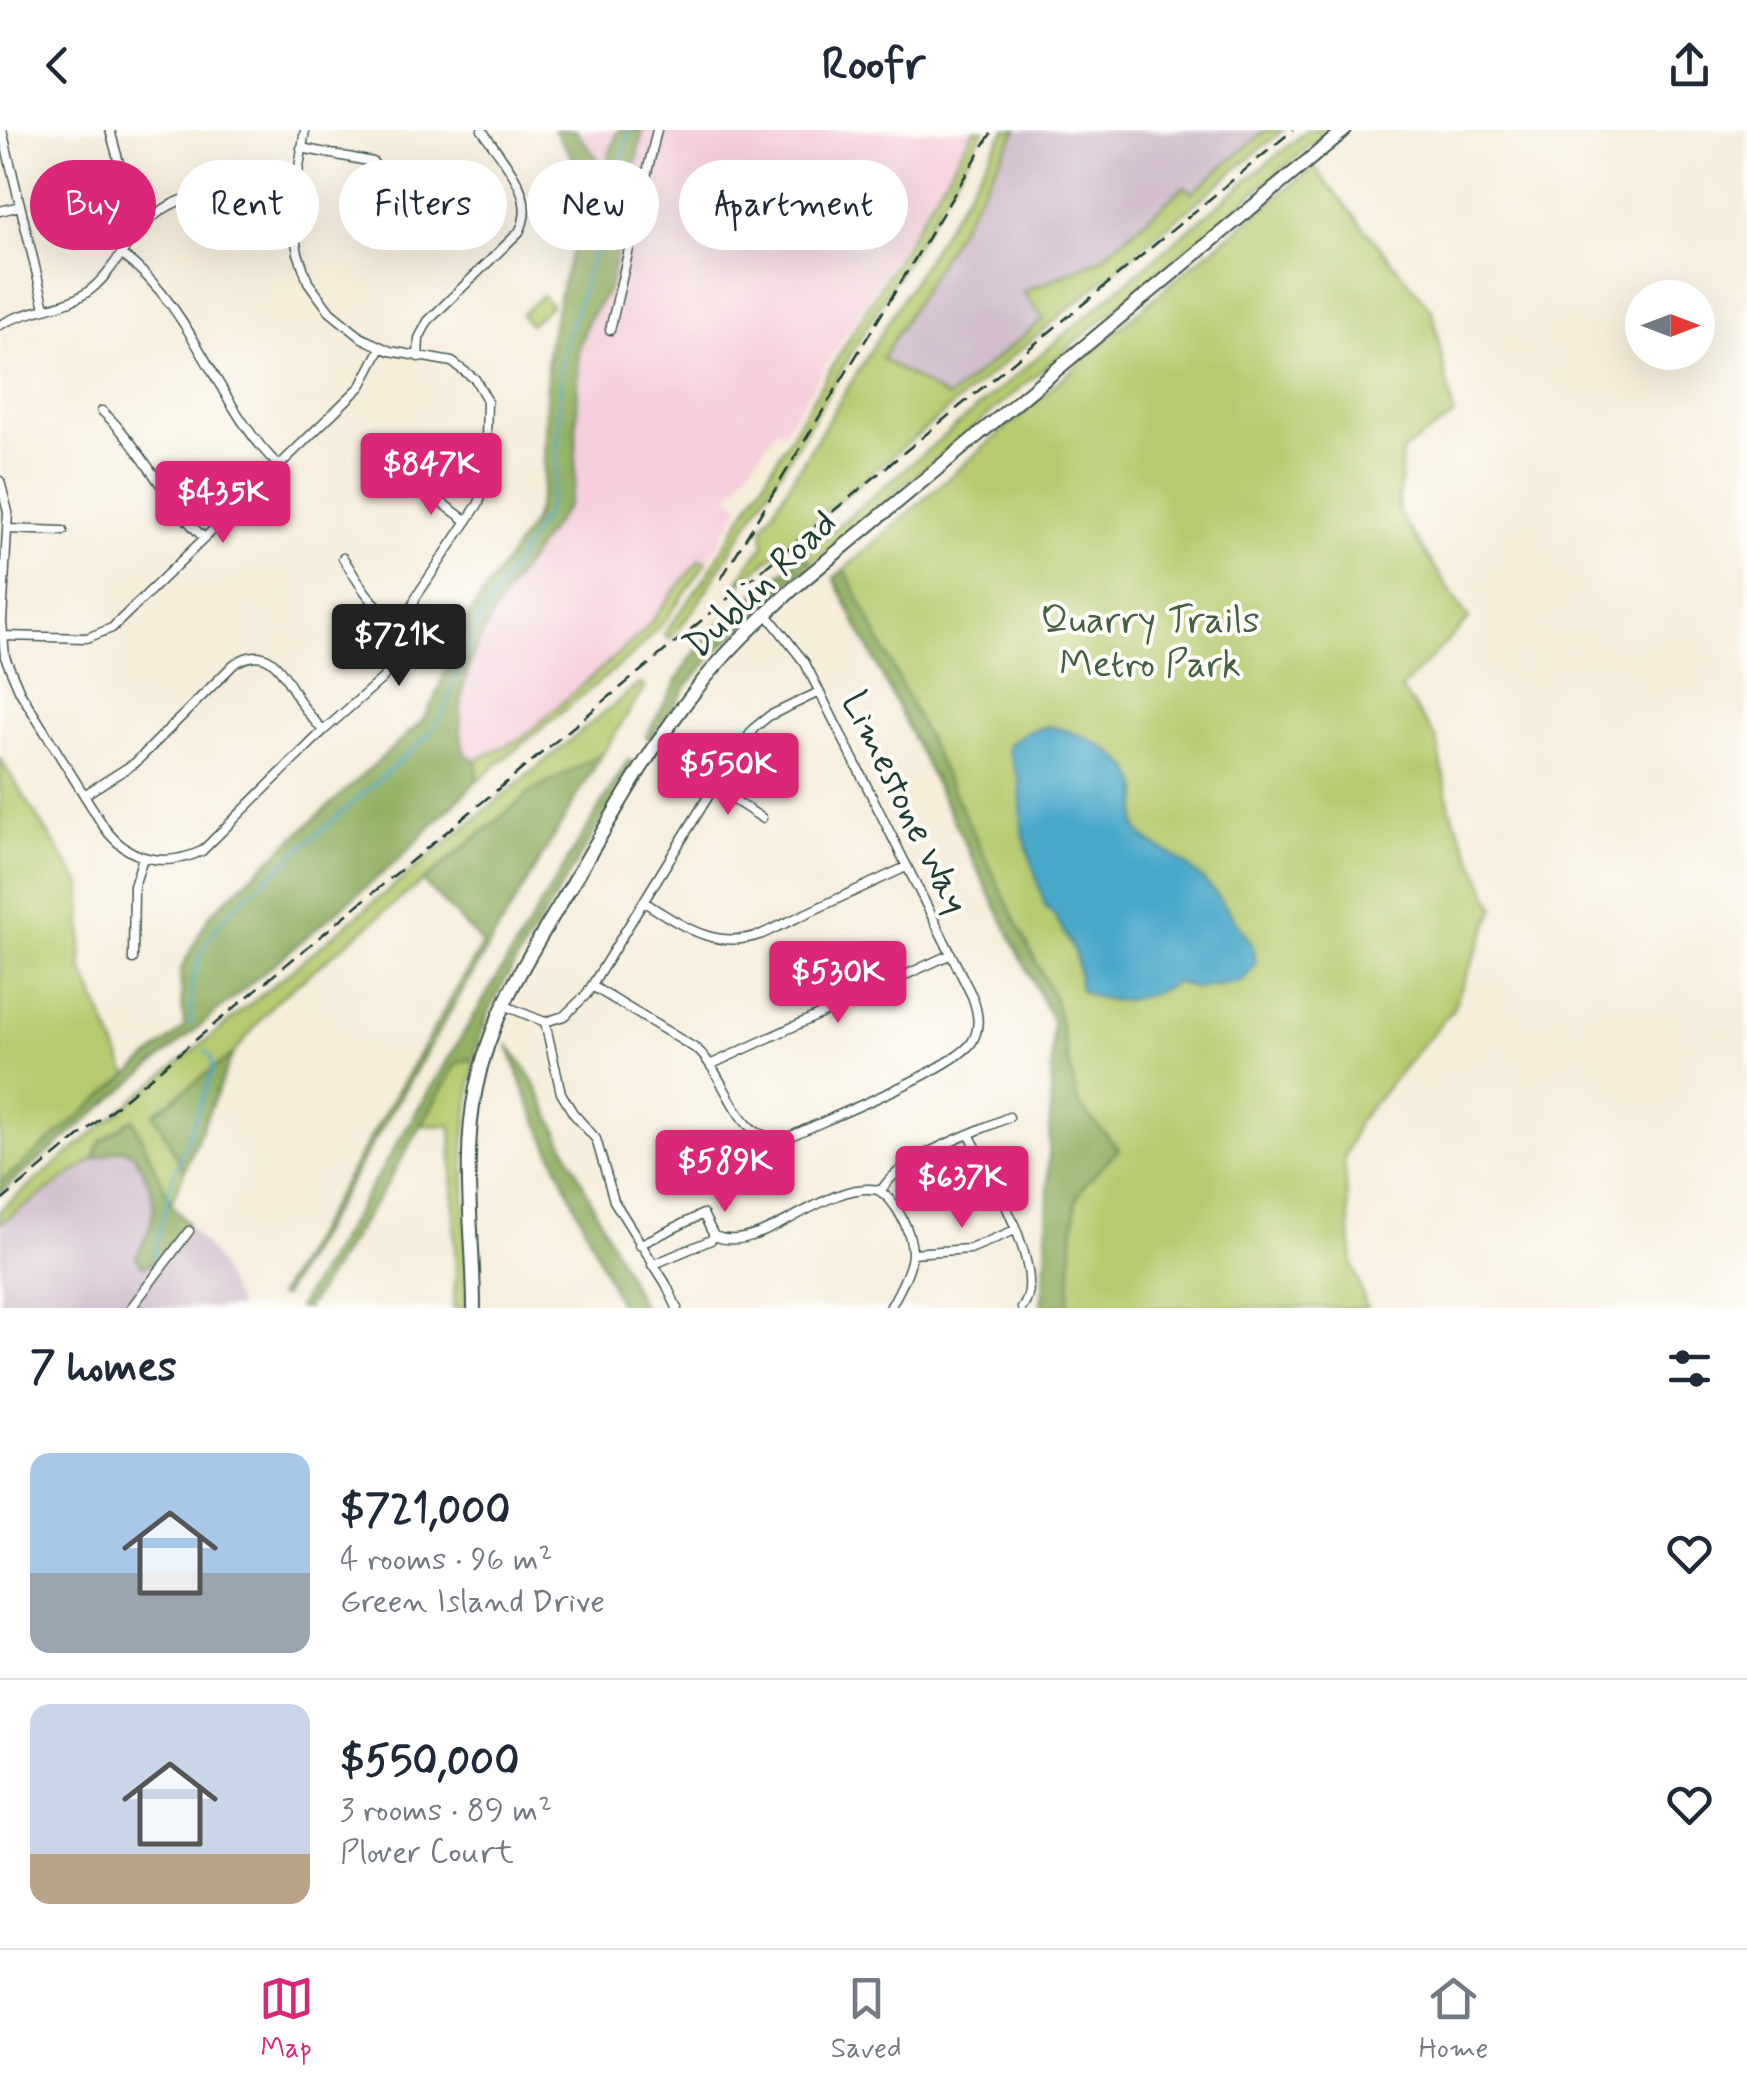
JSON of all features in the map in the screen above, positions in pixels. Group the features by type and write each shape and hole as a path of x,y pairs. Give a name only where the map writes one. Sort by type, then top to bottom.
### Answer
{"main road":[{"name":"Dublin Road","path":"474,1308 471,1119 484,1052 503,1005 604,830 677,715 724,655 766,613 1345,130"}],"street":[{"path":"2,130 45,308"},
{"path":"110,130 118,160"},
{"path":"300,160 304,130"},
{"path":"418,357 419,338 428,321 519,232 526,220 527,205 522,192 482,130"},
{"path":"610,330 657,130"},
{"path":"302,148 363,160"},
{"path":"0,211 20,206"},
{"path":"0,325 18,315 73,301 92,289 124,250"},
{"path":"0,480 7,498 8,529 3,636 6,657 20,692 108,834 144,858 168,861 202,851 384,678 423,584 479,503 486,483 488,409 483,390 460,366 381,348 362,338 330,312 308,282 298,250"},
{"path":"121,254 154,281 252,438 279,466"},
{"path":"3,636 87,638 112,628 361,386 381,348"},
{"path":"483,390 496,386"},
{"path":"102,411 125,432 172,506 204,538"},
{"path":"417,485 467,521"},
{"path":"8,529 63,531"},
{"path":"343,558 374,605 384,614 407,623"},
{"name":"Limestone Way","path":"712,1064 749,1129 772,1138 791,1136 952,1061 973,1040 978,1024 972,996 797,649 766,613"},
{"path":"260,658 261,644"},
{"path":"84,796 135,763 234,664 248,657 278,666 324,731"},
{"path":"503,1005 545,1022 578,1006 714,787 762,720 818,692"},
{"path":"714,787 762,818"},
{"path":"133,959 134,886 144,858"},
{"path":"644,902 698,934 737,940 762,934 906,867"},
{"path":"592,986 682,1038 712,1064 950,955"},
{"path":"545,1022 562,1093 573,1113 596,1139 614,1201 677,1308"},
{"path":"881,1191 891,1175 909,1162 1010,1116"},
{"path":"970,1136 1025,1251 1029,1292 1022,1308"},
{"path":"639,1245 703,1214 714,1236 724,1240 746,1238 856,1189 881,1191 901,1218 912,1253 890,1308"},
{"path":"912,1253 970,1249 1015,1230"},
{"path":"130,1308 189,1231"},
{"path":"652,1265 714,1236"}],"shaded area":[{"path":"575,130 618,130 608,160 598,160"},
{"path":"643,130 974,130 908,235 908,160 679,160 679,250 899,250 784,432 778,428 729,496 741,506 707,562 700,560 642,633 522,738 476,760 465,754 458,729 461,700 485,625 568,505 575,482 579,348 588,321 609,288 617,250 659,250 659,160 637,160"},
{"path":"1017,130 1266,130 1191,193 1185,187 1100,259 1023,292 1044,319 948,398 881,360"},
{"path":"121,1149 133,1153 153,1187 152,1226 136,1257 143,1266 157,1262 187,1223 215,1258 239,1308 0,1308 0,1223 94,1159"}],"green space":[{"path":"554,130 575,130 599,160 574,160"},
{"path":"618,130 643,130 637,160 608,160"},
{"path":"974,130 984,130 800,440 695,608 670,639 664,634 706,577 902,250 908,250 908,240"},
{"path":"1005,130 1017,130 882,359 948,398 1044,319 1023,292 1100,259 1185,186 1192,193 1266,130 1283,130 738,585 764,545 763,527"},
{"path":"1307,130 1329,130 811,563 804,554"},
{"name":"Quarry Trails Metro Park","path":"1314,167 1432,310 1454,416 1402,451 1398,512 1469,619 1401,689 1437,739 1450,809 1495,908 1452,1010 1358,1122 1344,1159 1353,1266 1367,1308 1041,1308 1046,1263 1053,1022 834,578 1184,272"},
{"path":"572,250 617,250 609,288 588,321 579,348 575,482 568,505 489,622 464,687 460,720 465,754 476,760 477,781 397,861 0,1193 0,1183 184,1028 180,971 210,914 422,721 466,619 533,522 543,487 548,347"},
{"path":"542,295 551,305 530,325 521,315"},
{"path":"804,554 811,563 726,642 689,683 650,740 646,736 689,660 713,630"},
{"path":"700,559 707,562 664,622 631,656 477,781 476,760 522,738 642,633"},
{"path":"845,569 1056,1003 1078,1104 1119,1149 1084,1185 1076,1200 1068,1308 1041,1308 1046,1263 1053,1022 834,578"},
{"path":"640,683 645,687 603,753 530,793 276,1001 233,1054 154,1113 184,1171 171,1203 133,1119 100,1142 94,1159 0,1223 0,1210"},
{"path":"603,753 282,1297 278,1296 483,944 423,882 530,793"},
{"path":"0,759 82,886 82,968 128,1076 0,1183"},
{"path":"628,760 636,764 502,985 487,1016 474,1059 457,1063 387,1184 307,1308 298,1308"},
{"path":"508,1044 531,1076 643,1308 621,1308 527,1098"},
{"path":"233,1054 184,1171 154,1114"},
{"path":"474,1059 464,1147 467,1308 453,1308 456,1276 451,1126 421,1125 457,1063"},
{"path":"133,1119 171,1203 187,1223 157,1262 143,1266 136,1257 153,1216 148,1182 133,1153 121,1149 94,1159 100,1142"}],"water":[{"path":"1048,726 1091,740 1130,770 1137,782 1136,823 1140,833 1205,882 1252,944 1255,966 1242,982 1195,989 1177,982 1129,1000 1104,999 1080,990 1076,954 1045,906 1022,830 1020,781 1008,751 1009,744 1027,732"}],"waterway":[{"path":"191,1025 197,964 218,926 229,912 426,738 443,715 473,632 546,512 556,476 561,359 630,130"},
{"path":"153,1259 172,1180 212,1072 212,1059 205,1050"}],"railway":[{"path":"721,579 993,130"},
{"path":"0,1202 1293,130"}]}
